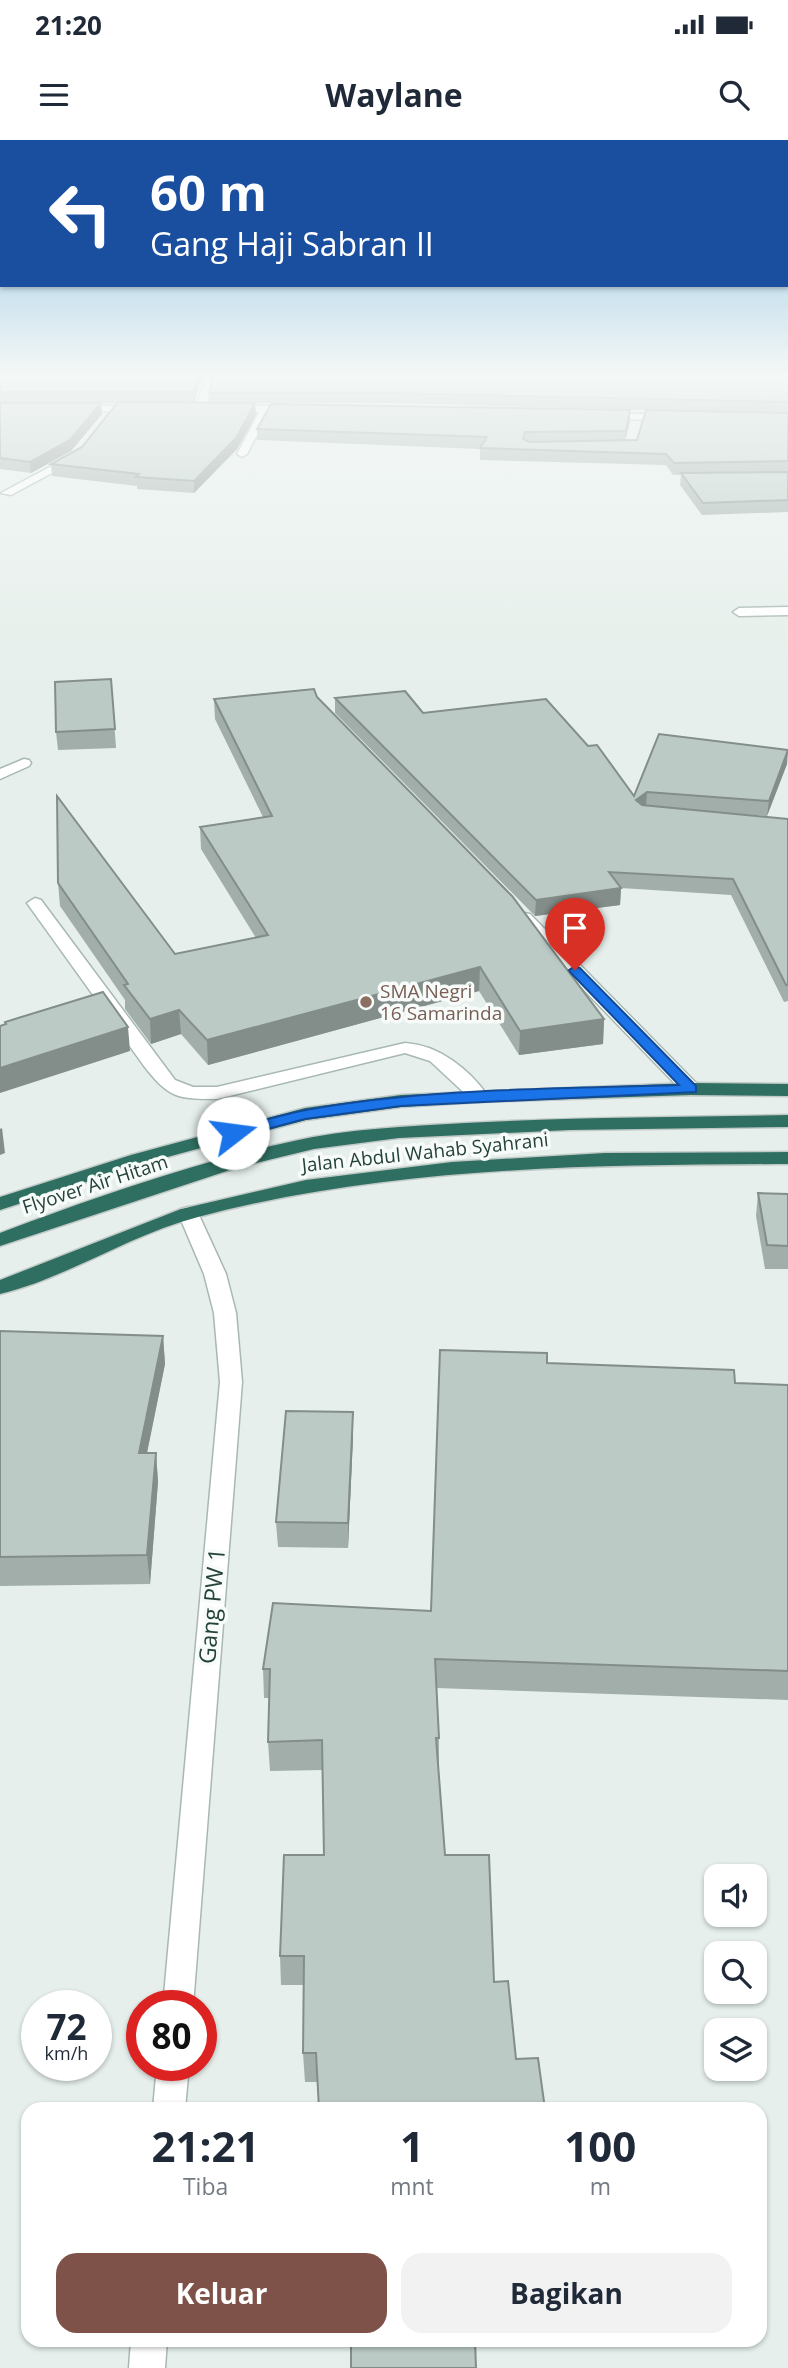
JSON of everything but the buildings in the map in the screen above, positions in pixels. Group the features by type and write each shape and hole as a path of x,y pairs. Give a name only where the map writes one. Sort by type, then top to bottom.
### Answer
{"highway":[{"path":"0,1204 138,1158 305,1114 401,1101 478,1096 691,1089 788,1090"},
{"name":"Flyover Air Hitam","path":"0,1240 55,1219 233,1162 314,1143 399,1132 557,1124 788,1121"},
{"name":"Jalan Abdul Wahab Syahrani","path":"0,1288 188,1213 306,1186 452,1168 606,1159 788,1158"}],"street":[{"path":"7,493 38,478"},
{"path":"739,612 788,611"},
{"path":"0,775 24,763"},
{"path":"508,901 691,1089"},
{"path":"35,903 88,974 109,1009 168,1083 178,1090 217,1093 405,1048 420,1048 431,1053 478,1096"},
{"name":"Gang PW 1","path":"179,1990 231,1382 225,1313 215,1274 188,1213"},
{"path":"170,2102 172,2081"},
{"path":"147,2368 148,2347"}],"place":[{"name":"SMA Negri 16 Samarinda","path":"366,1002"}],"route":[{"path":"233,1133 305,1114 401,1101 691,1089 575,970"}]}
